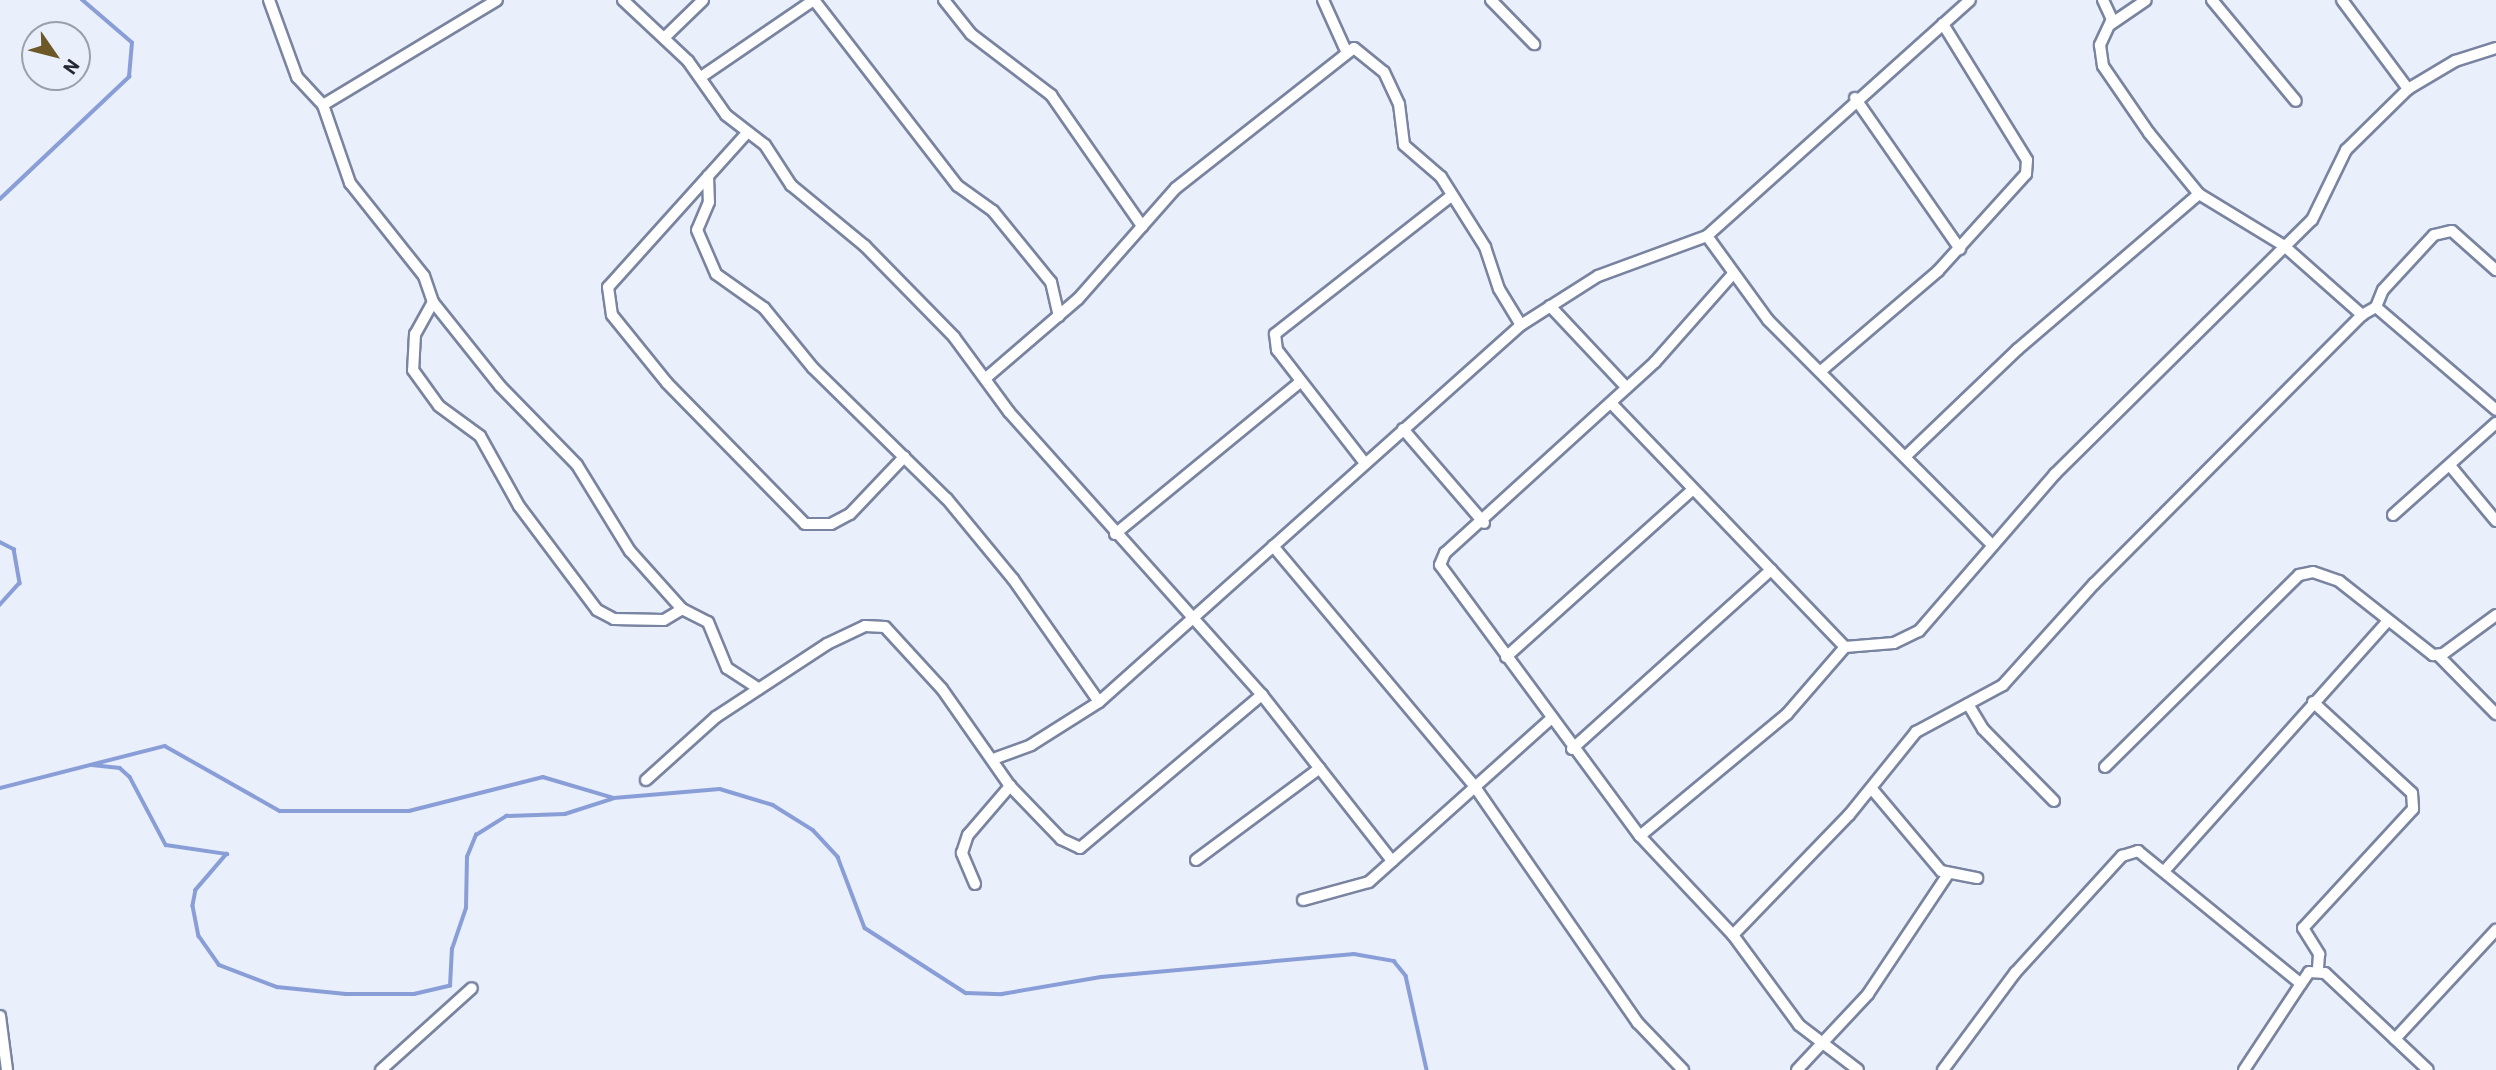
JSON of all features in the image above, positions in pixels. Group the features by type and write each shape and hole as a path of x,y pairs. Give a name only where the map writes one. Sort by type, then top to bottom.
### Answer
{"street":[{"path":"269,0 297,77 323,105 350,183 424,276 433,302 500,386 577,465 630,551 682,609 708,622 727,668 759,689"},
{"path":"323,105 497,0"},
{"path":"623,0 665,37 746,134 765,145 791,185 865,246 986,378 1115,534 1192,622 1262,695 1392,861"},
{"path":"665,37 703,0"},
{"path":"701,77 814,0 958,186 993,211 1051,282 1059,316"},
{"path":"944,0 971,34 1051,95 1142,226"},
{"path":"1323,0 1346,51"},
{"path":"1491,0 1534,44"},
{"path":"996,758 1031,745 1099,702 1192,622 1364,462 1521,325 1635,258 1707,236 1855,98 1970,0"},
{"path":"2103,0 2111,24"},
{"path":"2146,0 2111,24 2100,45 2103,66 2199,194 2283,245 2362,315"},
{"path":"2212,0 2297,101"},
{"path":"2342,0 2408,89"},
{"path":"1821,371 1959,248 2019,184 2027,160 1943,24"},
{"path":"1640,836 1777,723 1845,647 1894,643 1919,631 1989,542 2319,211 2340,158 2408,89 2455,61 2496,48"},
{"path":"986,378 1059,316 1175,188 1346,51 1365,52 1384,72 1399,104 1404,145 1441,177 1485,247 1499,289 1521,325"},
{"path":"1855,98 1959,248"},
{"path":"746,134 608,287 612,315 667,383 805,524 831,524 850,514 904,457"},
{"path":"708,176 709,202 697,230 716,274 764,308 779,333 904,457 1013,579 1099,702"},
{"path":"1905,457 2047,323 2199,194"},
{"path":"1364,462 1277,350 1275,334 1451,196"},
{"path":"1733,936 1872,789 1916,732 2003,685 2094,584 2362,315 2376,307 2383,290 2434,235 2452,231 2496,270"},
{"path":"1707,236 1732,275 1821,371 1989,542"},
{"path":"1732,275 1627,388 1485,523 1445,553 1440,565 1572,749 1640,836 1733,936 1820,1046 1858,1070"},
{"path":"433,302 415,334 413,370 439,406 480,436 513,496 597,610 614,619 664,621 682,609"},
{"path":"1550,306 1627,388"},
{"path":"2376,307 2496,410"},
{"path":"1115,534 1300,382"},
{"path":"1611,403 1845,647"},
{"path":"2393,515 2452,468 2496,423"},
{"path":"1403,429 1485,523"},
{"path":"2452,468 2496,521"},
{"path":"1507,657 1693,489"},
{"path":"1273,546 1475,787 1638,1023 1683,1070"},
{"path":"1572,749 1771,570"},
{"path":"2105,767 2299,575 2326,574 2386,623 2438,655 2496,714"},
{"path":"2438,655 2496,615"},
{"path":"2166,869 2386,623"},
{"path":"646,780 716,717 827,645 865,626 885,627 901,637 996,758 1010,786 1062,839 1080,848 1262,695"},
{"path":"2244,1070 2301,984 2318,969 2319,954 2305,924 2413,809 2412,793 2313,702"},
{"path":"1968,704 1983,729 2054,801"},
{"path":"1303,900 1369,882 1552,718"},
{"path":"1196,860 1320,768"},
{"path":"975,884 962,853 968,835 1010,786"},
{"path":"1872,789 1948,874 1976,878"},
{"path":"1943,1070 2015,973 2122,856 2138,851 2166,869 2301,984"},
{"path":"1797,1070 1868,994 1948,874"},
{"path":"2395,1039 2496,930"},
{"path":"2318,969 2428,1070"},
{"path":"381,1070 472,988"},
{"path":"0,1016 7,1070"}],"waterway":[{"path":"0,199 129,77 132,43 82,0"},
{"path":"0,542 14,549 20,583 0,605"},
{"path":"0,788 165,746 280,811 409,811 543,777 614,798 720,789 773,805 813,830 838,857 865,928 966,993 1002,994 1101,977 1354,954 1394,961 1406,976 1427,1070"},
{"path":"92,765 120,768 130,777 166,845 227,854 196,890 193,906 199,936 219,965 277,987 346,994 414,994 450,986 452,949 466,908 467,857 476,835 506,816 565,814 612,799"}]}
